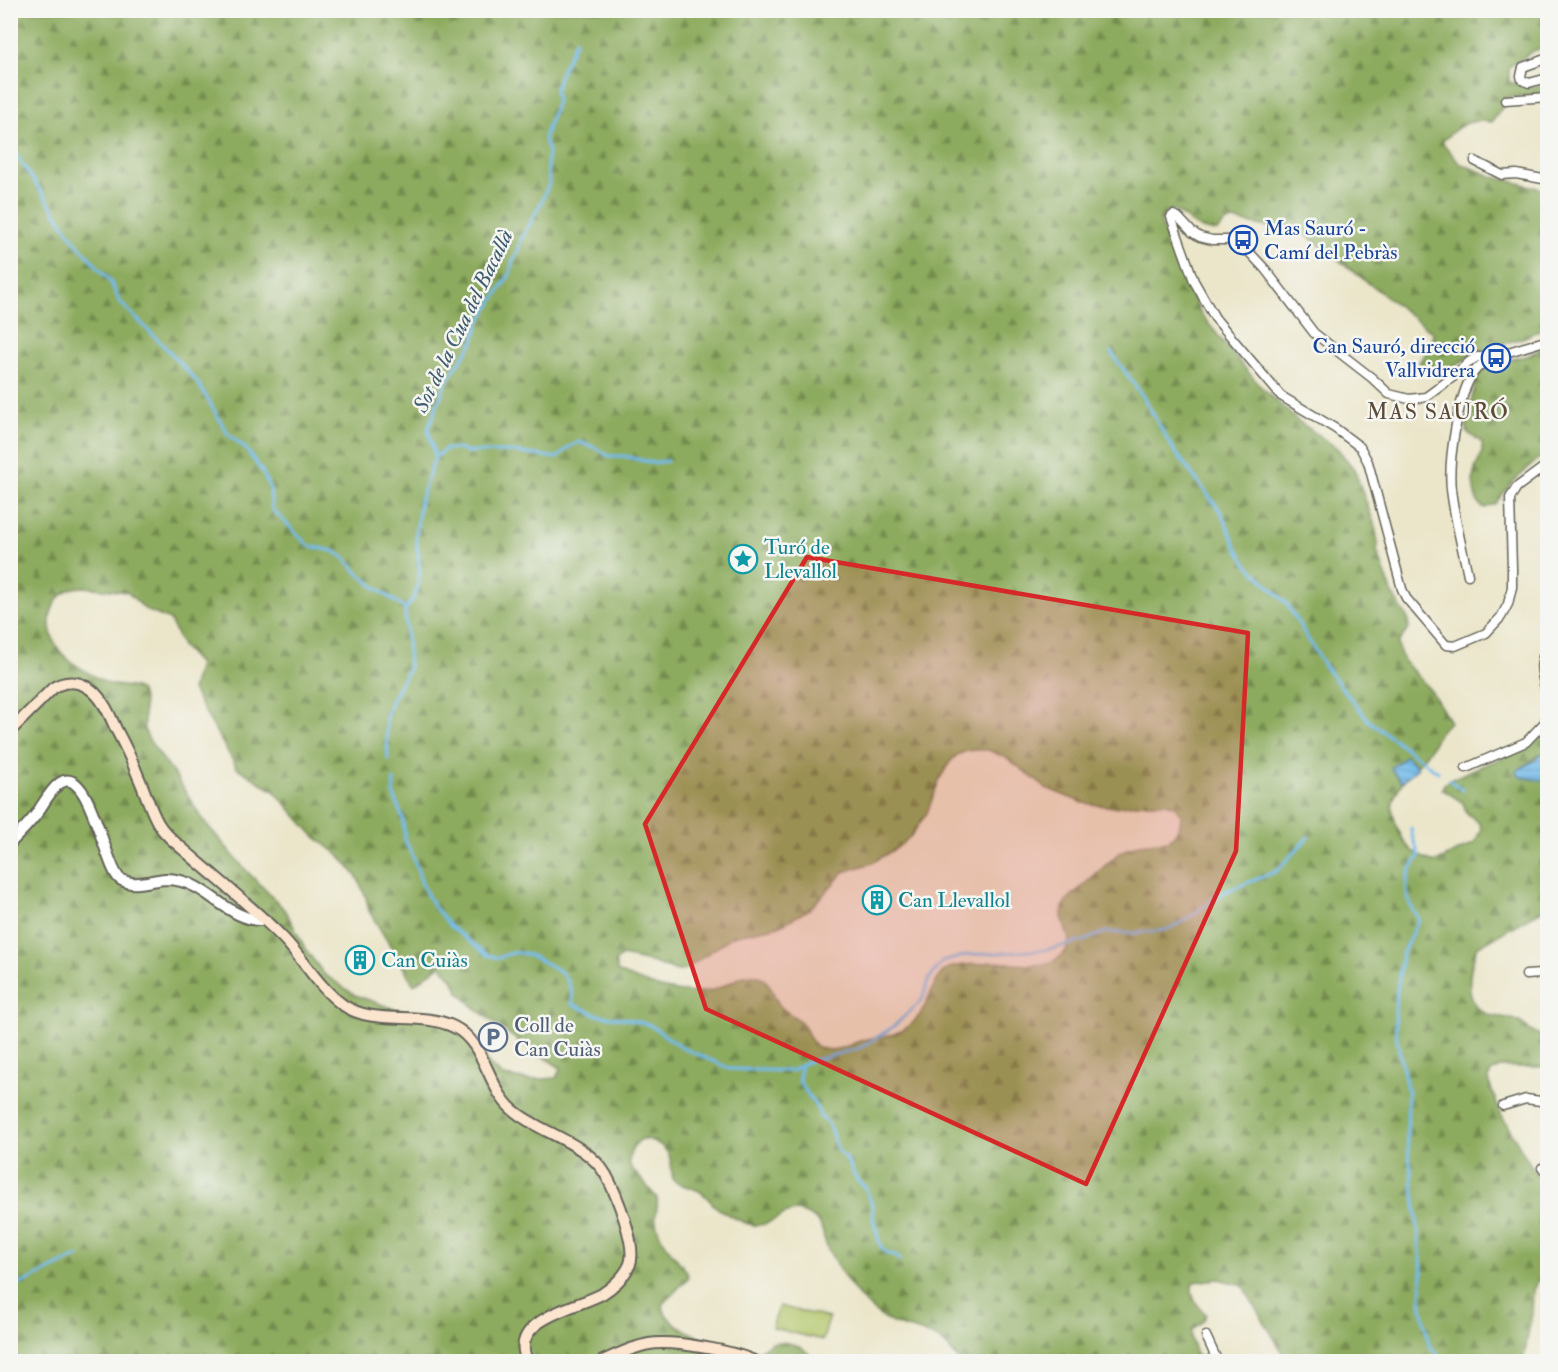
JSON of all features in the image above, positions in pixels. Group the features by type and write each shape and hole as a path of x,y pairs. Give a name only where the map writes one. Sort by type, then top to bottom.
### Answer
{"main road":[{"path":"10,731 59,684 76,683 90,689 107,709 163,831 265,920 291,946 331,994 348,1008 363,1014 437,1022 458,1029 472,1043 502,1097 513,1110 589,1156 604,1172 630,1243 630,1264 616,1283 602,1294 549,1316 534,1326 525,1341 524,1349 528,1362"},
{"path":"601,1362 633,1348 660,1343 728,1353 756,1362"}],"street":[{"path":"1548,58 1523,67 1521,76 1522,80 1529,82 1548,78"},
{"path":"1505,100 1548,96"},
{"path":"1475,161 1502,175 1516,174 1548,180"},
{"path":"1548,340 1492,357 1478,357 1426,397 1409,399 1389,394 1314,333 1250,253 1231,240 1212,240 1200,237 1178,217 1173,215 1171,217 1194,281 1215,318 1281,396 1336,429 1360,447 1368,462 1402,589 1406,598 1446,645 1455,646 1480,637 1492,628 1504,610 1512,587 1510,498 1517,487 1548,464"},
{"path":"1468,575 1451,490 1452,454 1458,420 1470,378 1492,357"},
{"path":"1466,768 1526,742 1546,721 1546,694 1540,670 1541,660 1548,646"},
{"path":"10,843 33,818 57,785 64,781 71,781 80,787 88,801 112,869 120,879 134,883 164,879 180,881 249,920 265,920"},
{"path":"1526,975 1541,974"},
{"path":"1503,1106 1526,1099 1548,1102"},
{"path":"1206,1336 1218,1362"}],"highlighted area":[{"path":"807,557 1248,633 1236,851 1086,1184 706,1009 645,824"}],"green space":[{"path":"10,11 1547,11 1547,47 1533,51 1509,67 1509,82 1533,87 1547,85 1547,93 1503,98 1504,105 1492,122 1476,121 1464,124 1442,142 1459,163 1494,177 1547,190 1547,326 1525,337 1479,351 1436,377 1423,369 1419,363 1432,341 1433,333 1305,234 1232,220 1217,231 1204,230 1173,210 1165,212 1161,223 1201,314 1260,386 1298,421 1337,448 1354,469 1375,526 1377,551 1393,595 1408,619 1409,628 1398,643 1400,653 1405,662 1431,691 1450,722 1402,783 1393,802 1397,827 1410,849 1434,863 1475,843 1481,828 1479,823 1467,813 1463,803 1442,789 1444,784 1525,746 1547,725 1547,749 1517,773 1520,777 1547,781 1547,907 1477,947 1470,974 1473,1002 1479,1009 1490,1015 1515,1020 1537,1034 1547,1037 1547,1067 1499,1067 1491,1072 1488,1080 1500,1112 1530,1164 1547,1188 1547,1276 1541,1278 1533,1289 1532,1314 1523,1361 1288,1361 1242,1285 1218,1279 1193,1282 1192,1287 1194,1300 1206,1314 1204,1320 1192,1330 1191,1339 1196,1355 1209,1361 959,1361 946,1345 936,1338 893,1323 865,1304 838,1267 828,1249 820,1224 811,1216 797,1211 791,1212 760,1225 739,1220 716,1207 702,1193 674,1181 667,1152 654,1141 641,1139 631,1151 630,1166 657,1198 658,1229 664,1242 687,1272 688,1278 662,1305 667,1316 688,1332 701,1338 755,1353 772,1343 785,1342 807,1352 815,1361 11,1361","holes":["85,587 127,592 146,610 170,620 182,646 199,664 192,690 237,768 274,791 314,836 340,856 357,877 366,897 369,911 414,985 441,965 455,983 458,991 476,1009 518,1041 561,1068 556,1078 529,1080 503,1076 490,1065 458,1025 392,1008 355,995 324,974 306,950 285,910 244,868 203,820 149,740 144,729 144,703 141,691 101,680 70,661 58,648 51,633 50,616 53,608 65,592","988,750 1007,758 1046,788 1083,803 1114,807 1166,803 1175,806 1181,815 1180,824 1168,841 1139,844 1120,852 1066,901 1062,917 1069,942 1062,955 1055,960 1038,965 992,962 951,967 941,974 926,1004 910,1025 893,1034 829,1050 816,1046 802,1023 780,1006 765,980 756,975 744,976 715,990 685,992 662,988 618,972 615,962 622,956 678,971 686,969 733,936 779,926 810,909 844,872 872,863 897,848 911,836 927,813 940,778 950,762 957,755"]},
{"path":"1547,346 1547,451 1511,484 1495,504 1485,508 1477,499 1473,480 1482,453 1482,443 1467,432 1466,428 1476,379 1486,364 1527,356"},
{"path":"779,1306 829,1318 823,1340 772,1328"}],"water":[{"path":"1547,749 1547,781 1520,777 1518,770 1534,761"},
{"path":"1406,756 1418,768 1401,782 1391,768"}],"waterway":[{"name":"Sot de la Cua del Bacallà","path":"388,759 386,717 392,699 409,668 405,610 418,586 420,572 416,536 420,501 435,457 428,429 447,380 474,341 478,324 510,274 521,240 549,183 548,152 544,138 557,101 555,92 559,77 576,40"},
{"path":"10,146 75,241 110,281 120,302 198,383 228,434 246,449 262,471 270,489 272,509 309,546 334,551 405,610"},
{"path":"1111,352 1142,395 1173,449 1221,512 1246,563 1287,604 1325,667 1369,721 1438,772"},
{"path":"435,457 446,449 457,449 470,452 514,452 557,458 569,447 579,442 609,456 624,456 653,463 667,461"},
{"path":"394,780 393,793 403,819 405,841 432,904 450,926 487,955 500,958 508,954 523,953 560,971 570,986 572,1004 598,1015 650,1025 681,1047 731,1069 791,1071 807,1062 860,1048 893,1027 922,1000 929,979 942,962 967,955 1045,950 1083,941 1106,932 1135,933 1166,930 1186,920 1222,893 1277,871 1308,837"},
{"path":"1449,780 1463,790"},
{"path":"1411,828 1419,857 1413,864 1407,880 1407,896 1419,919 1402,954 1395,1007 1396,1034 1408,1094 1407,1140 1422,1272 1421,1301 1429,1345 1439,1355 1441,1362"},
{"path":"800,1068 799,1081 820,1116 828,1123 838,1151 846,1159 857,1180 865,1187 872,1204 880,1245 886,1253 900,1260"},
{"path":"10,1289 79,1256"}],"place":[{"name":"Mas Sauró - Camí del Pebràs","path":"1243,240"},
{"name":"Can Sauró, direcció Vallvidrera","path":"1496,358"},
{"name":"Turó de Llevallol","path":"743,559"},
{"name":"Can Llevallol","path":"877,900"},
{"name":"Can Cuiàs","path":"360,960"},
{"name":"Coll de Can Cuiàs","path":"493,1037"}],"district":[{"name":"MAS SAURÓ","path":"1438,412"}]}
